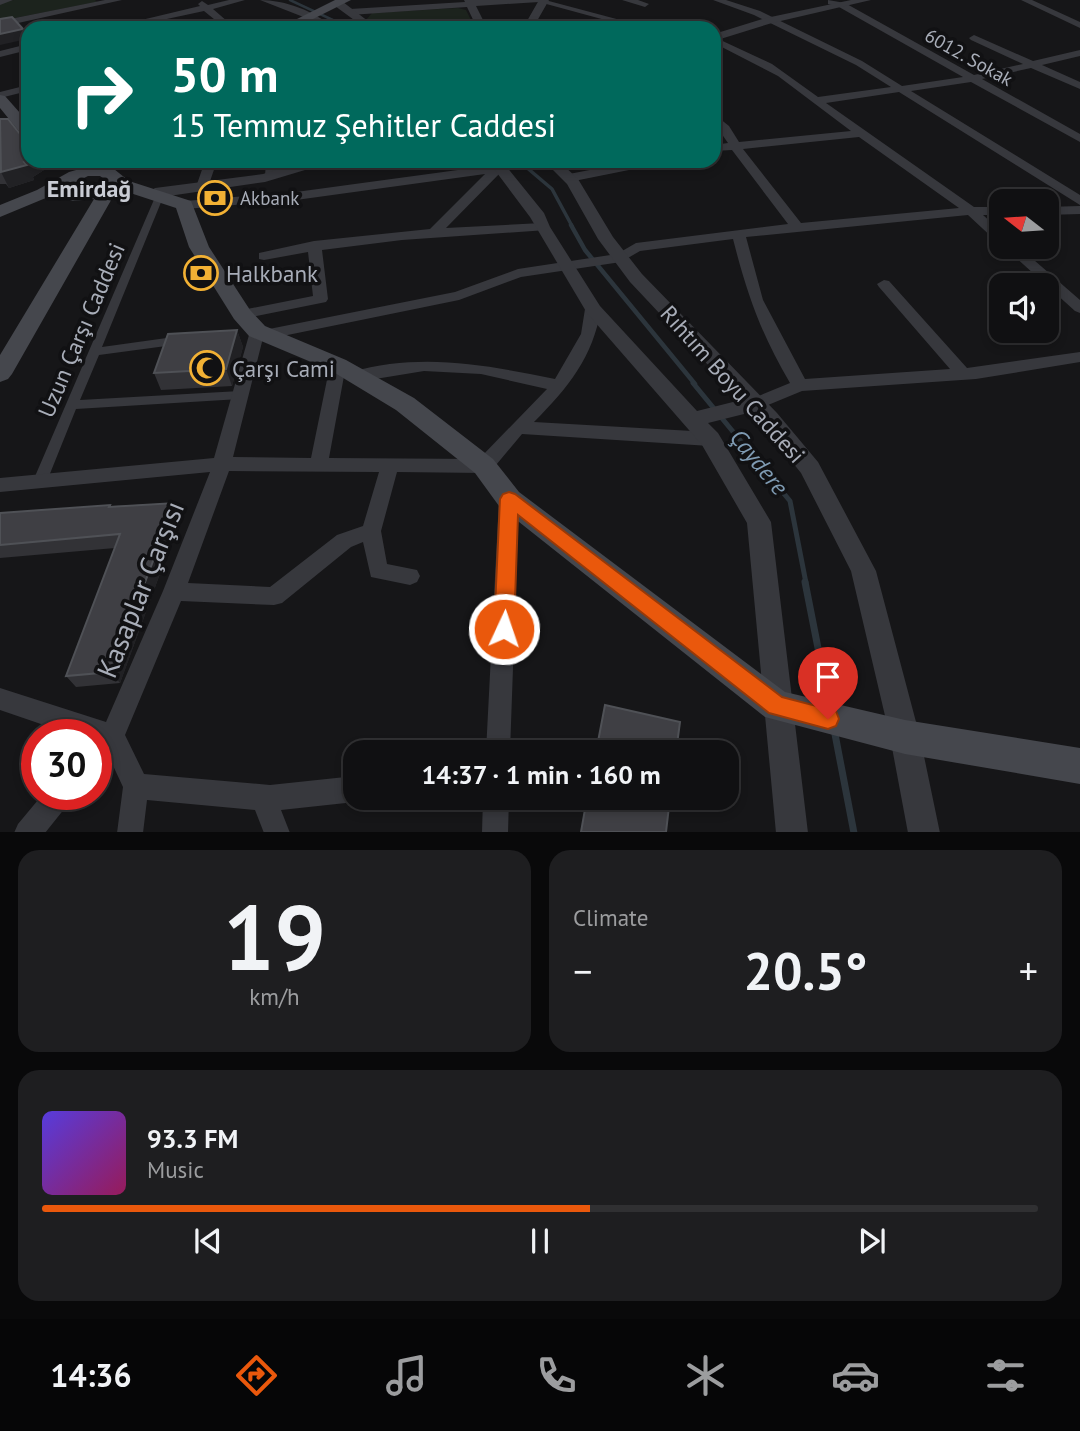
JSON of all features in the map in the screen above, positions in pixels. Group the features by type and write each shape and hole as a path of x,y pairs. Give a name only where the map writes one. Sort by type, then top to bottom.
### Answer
{"main road":[{"path":"300,21 342,5"},
{"path":"0,97 21,125"},
{"path":"0,213 75,174 105,175 157,194 193,196 186,214 199,247 253,328 347,371 405,404 484,466 509,499 790,709 891,734 1080,766"},
{"path":"64,182 105,175"},
{"path":"0,374 105,175"}],"street":[{"path":"0,2 9,0"},
{"path":"0,24 102,1 118,0"},
{"path":"197,0 222,21"},
{"path":"157,21 187,16 207,7 241,0"},
{"path":"265,0 318,21"},
{"path":"626,0 645,4"},
{"path":"717,0 733,1 859,63 1080,201"},
{"path":"721,37 836,2 866,0"},
{"path":"1025,0 1080,25"},
{"path":"531,21 541,1"},
{"path":"342,5 541,1 620,21"},
{"path":"470,2 479,21"},
{"name":"6012. Sokak","path":"836,2 1080,139"},
{"path":"342,5 363,21"},
{"path":"974,37 1080,86"},
{"path":"721,42 741,50 806,90 816,101 971,211 989,227"},
{"path":"0,54 21,49"},
{"path":"816,101 971,79 1080,53"},
{"path":"0,97 21,90"},
{"path":"721,124 744,161 797,227"},
{"path":"721,147 864,133"},
{"path":"193,196 207,168"},
{"path":"193,196 296,196 491,168"},
{"path":"435,232 497,168"},
{"path":"499,168 538,216 542,227 593,309 709,439 759,522 790,709 792,832"},
{"name":"Rıhtım Boyu Caddesi","path":"558,168 569,178 606,239 621,258 810,468 863,571 891,734 924,832"},
{"path":"569,178 619,168"},
{"path":"193,196 271,169"},
{"name":"Uzun Çarşı Caddesi","path":"40,481 157,194"},
{"path":"253,328 459,296 518,273 621,258 636,247 738,233 989,211"},
{"path":"1059,211 1080,211"},
{"path":"264,256 314,245 435,232 542,227"},
{"path":"738,233 756,300 784,359 800,385"},
{"path":"253,328 321,299 314,245"},
{"path":"1025,259 1080,308"},
{"path":"884,284 963,374"},
{"path":"0,485 222,464 484,466 518,427 561,386 589,334 593,309"},
{"name":"Kasaplar Çarşısı","path":"112,727 173,591 222,464 240,396 253,328"},
{"path":"94,352 190,339"},
{"path":"694,420 755,404 800,385 963,374 1080,356"},
{"path":"319,464 347,371 424,366 481,369 561,386"},
{"path":"72,405 240,396"},
{"path":"518,427 709,439"},
{"path":"390,465 371,531 378,570 410,576"},
{"path":"499,740 509,499"},
{"path":"173,591 274,596 344,541 371,531"},
{"path":"0,699 45,719"},
{"path":"112,755 136,786 130,832"},
{"path":"136,786 263,798 343,790"},
{"path":"263,798 277,832"},
{"path":"27,832 46,810"},
{"path":"495,832 496,810"}],"shaded area":[{"path":"14,0 97,2 0,21 0,3"},
{"path":"458,8 466,10 472,21 367,21 372,13"}],"building":[{"path":"12,17 21,29 0,34 0,19"},
{"path":"0,119 8,119 21,135 21,167 1,172"},
{"path":"237,330 226,369 154,373 168,334"},
{"path":"175,503 111,672 66,676 120,534 0,545 0,513"},
{"path":"605,705 680,722 678,740 598,740"},
{"path":"585,810 669,810 666,832 581,832"}],"waterway":[{"name":"Çaydere","path":"290,0 335,21"},
{"name":"Çaydere","path":"527,168 552,189 572,226"},
{"name":"Çaydere","path":"571,225 585,250 695,384"},
{"name":"Çaydere","path":"693,383 790,501 806,583"},
{"name":"Çaydere","path":"805,582 830,709"},
{"name":"Çaydere","path":"834,729 854,832"}],"place":[{"name":"Akbank","path":"215,198"},
{"name":"Halkbank","path":"201,273"},
{"name":"Çarşı Cami","path":"207,368"}],"district":[{"name":"Emirdağ","path":"89,188"}],"route":[{"path":"504,629 509,499 777,706 828,719"}]}
